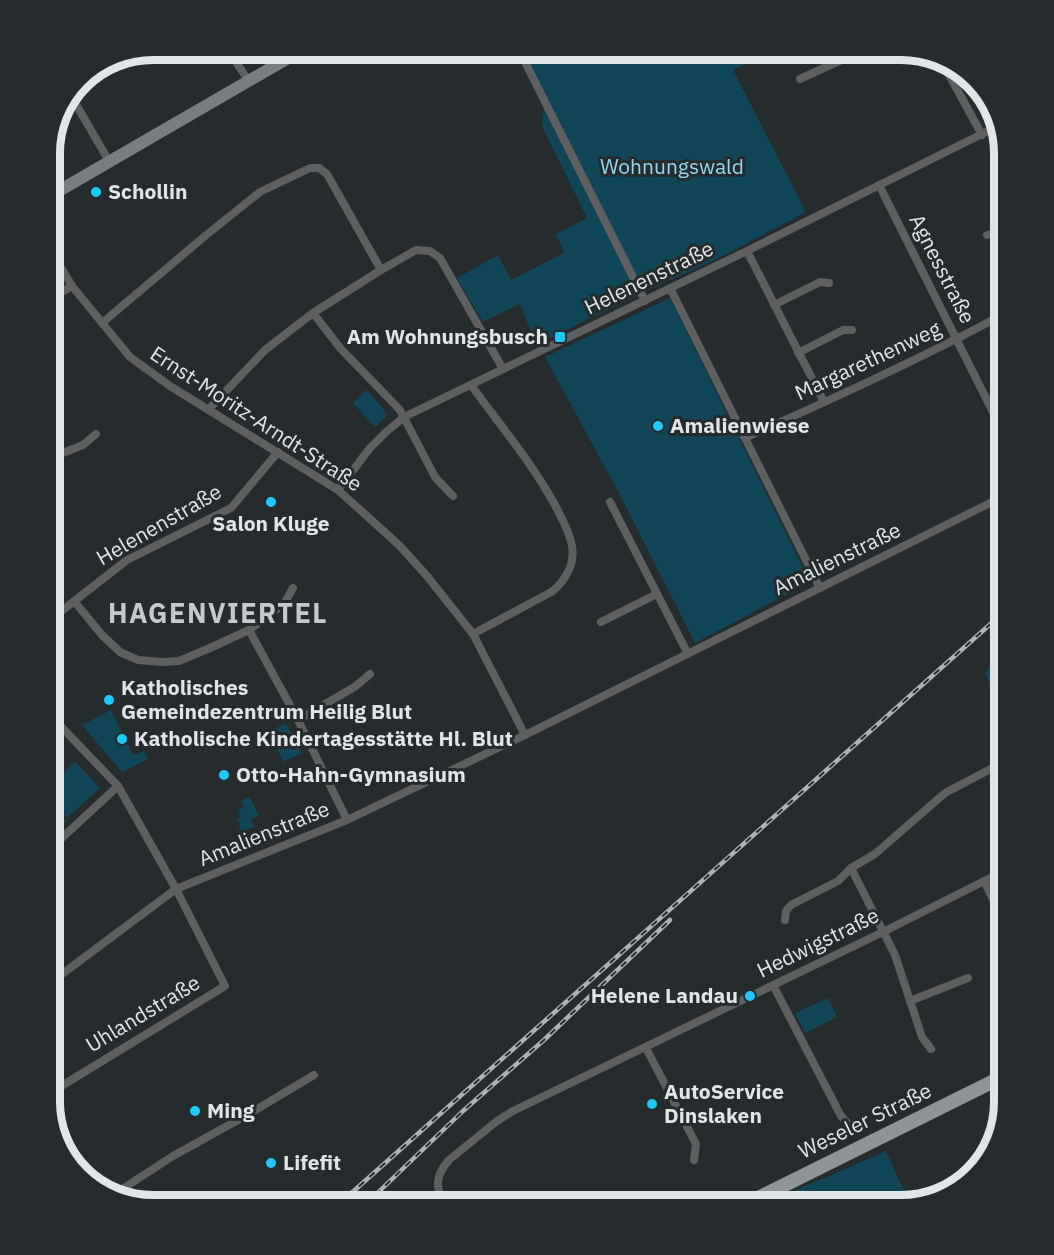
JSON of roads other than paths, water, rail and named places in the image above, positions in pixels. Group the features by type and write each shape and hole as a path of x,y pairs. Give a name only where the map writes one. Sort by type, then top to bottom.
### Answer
{"main road":[{"path":"60,190 284,60"},
{"name":"Weseler Straße","path":"766,1195 994,1081"}],"street":[{"path":"235,60 248,80"},
{"path":"524,60 645,300"},
{"path":"800,79 841,60"},
{"path":"949,74 982,135"},
{"path":"75,103 109,161"},
{"name":"Helenenstraße","path":"339,490 370,448 404,417 991,130"},
{"path":"102,323 260,192 310,168 319,168 327,174 381,270"},
{"name":"Agnesstraße","path":"879,185 994,412"},
{"path":"987,235 994,233"},
{"path":"209,409 265,350 313,314 416,250 430,251 440,258 502,369"},
{"path":"747,251 824,402"},
{"name":"Ernst-Moritz-Arndt-Straße","path":"60,266 72,286 130,357 170,386 339,490 399,545 473,634 525,735"},
{"path":"774,305 820,282 829,283"},
{"path":"60,293 72,286"},
{"path":"670,288 820,588"},
{"path":"313,314 341,350 399,410 435,477 453,496"},
{"name":"Margarethenweg","path":"745,438 994,320"},
{"path":"798,353 843,330 852,330"},
{"path":"471,385 544,485 566,526 572,546 569,572 561,584 553,591 473,634"},
{"path":"60,454 83,445 96,434"},
{"name":"Helenenstraße","path":"60,612 127,560 231,508 278,452"},
{"path":"610,502 688,654"},
{"name":"Amalienstraße","path":"60,976 176,889 347,820 525,735 994,503"},
{"path":"74,601 102,635 120,652 138,660 179,661 249,630 284,604 293,588"},
{"path":"601,622 657,594"},
{"path":"249,630 298,720 347,820"},
{"path":"298,720 356,686 370,674"},
{"path":"60,725 118,786 176,889"},
{"path":"785,921 786,911 790,905 838,880 851,868 875,854 945,793 994,768"},
{"path":"60,840 118,786"},
{"path":"851,868 895,955 922,1037 931,1049"},
{"name":"Hedwigstraße","path":"440,1195 438,1178 449,1160 513,1111 994,876"},
{"path":"984,881 994,901"},
{"name":"Uhlandstraße","path":"60,1087 225,986 176,889"},
{"path":"910,1001 968,978"},
{"path":"773,985 841,1116 850,1126"},
{"path":"646,1048 696,1144 694,1160"},
{"path":"122,1190 173,1156 314,1075"}],"railway":[{"path":"349,1195 994,621"},
{"path":"375,1195 670,920"}],"place":[{"name":"Schollin","path":"96,192"},
{"name":"Am Wohnungsbusch","path":"560,337"},
{"name":"Amalienwiese","path":"658,426"},
{"name":"Salon Kluge","path":"271,502"},
{"name":"Katholisches Gemeindezentrum Heilig Blut","path":"109,700"},
{"name":"Katholische Kindertagesstätte Hl. Blut","path":"122,739"},
{"name":"Otto-Hahn-Gymnasium","path":"224,775"},
{"name":"Helene Landau","path":"750,996"},
{"name":"AutoService Dinslaken","path":"652,1104"},
{"name":"Ming","path":"195,1111"},
{"name":"Lifefit","path":"271,1163"}],"district":[{"name":"HAGENVIERTEL","path":"218,614"}],"park label":[{"name":"Wohnungswald","path":"672,167"}]}
